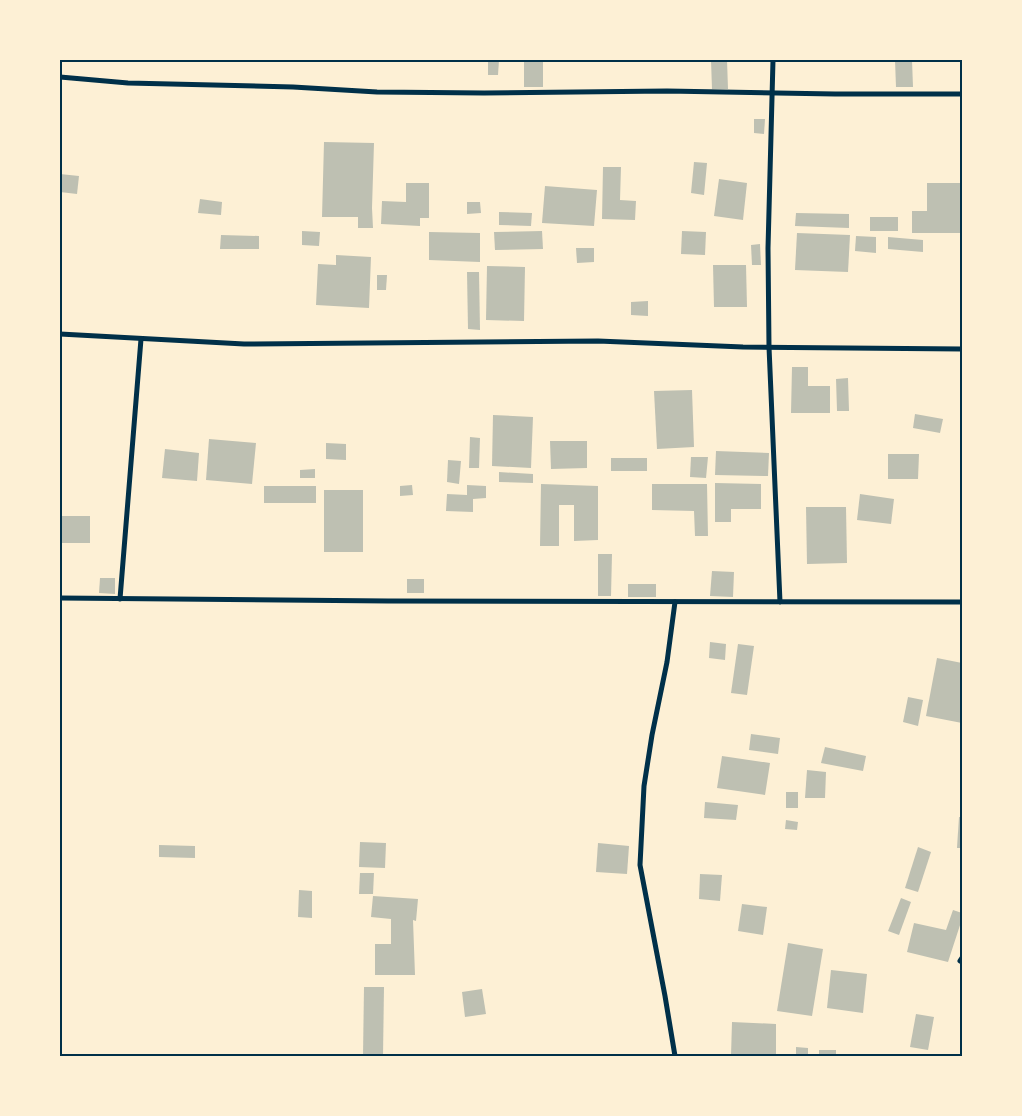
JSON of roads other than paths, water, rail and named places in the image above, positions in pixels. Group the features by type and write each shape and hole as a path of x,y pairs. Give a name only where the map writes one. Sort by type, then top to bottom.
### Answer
{"street":[{"path":"773,60 768,248 769,347 780,602"},
{"path":"60,77 128,83 292,87 377,92 667,91 962,94"},
{"path":"60,334 244,344 598,341 769,347 962,349"},
{"path":"120,598 141,339"},
{"path":"60,598 388,601 962,602"},
{"path":"675,602 667,662 644,786 640,865 675,1056"}]}
